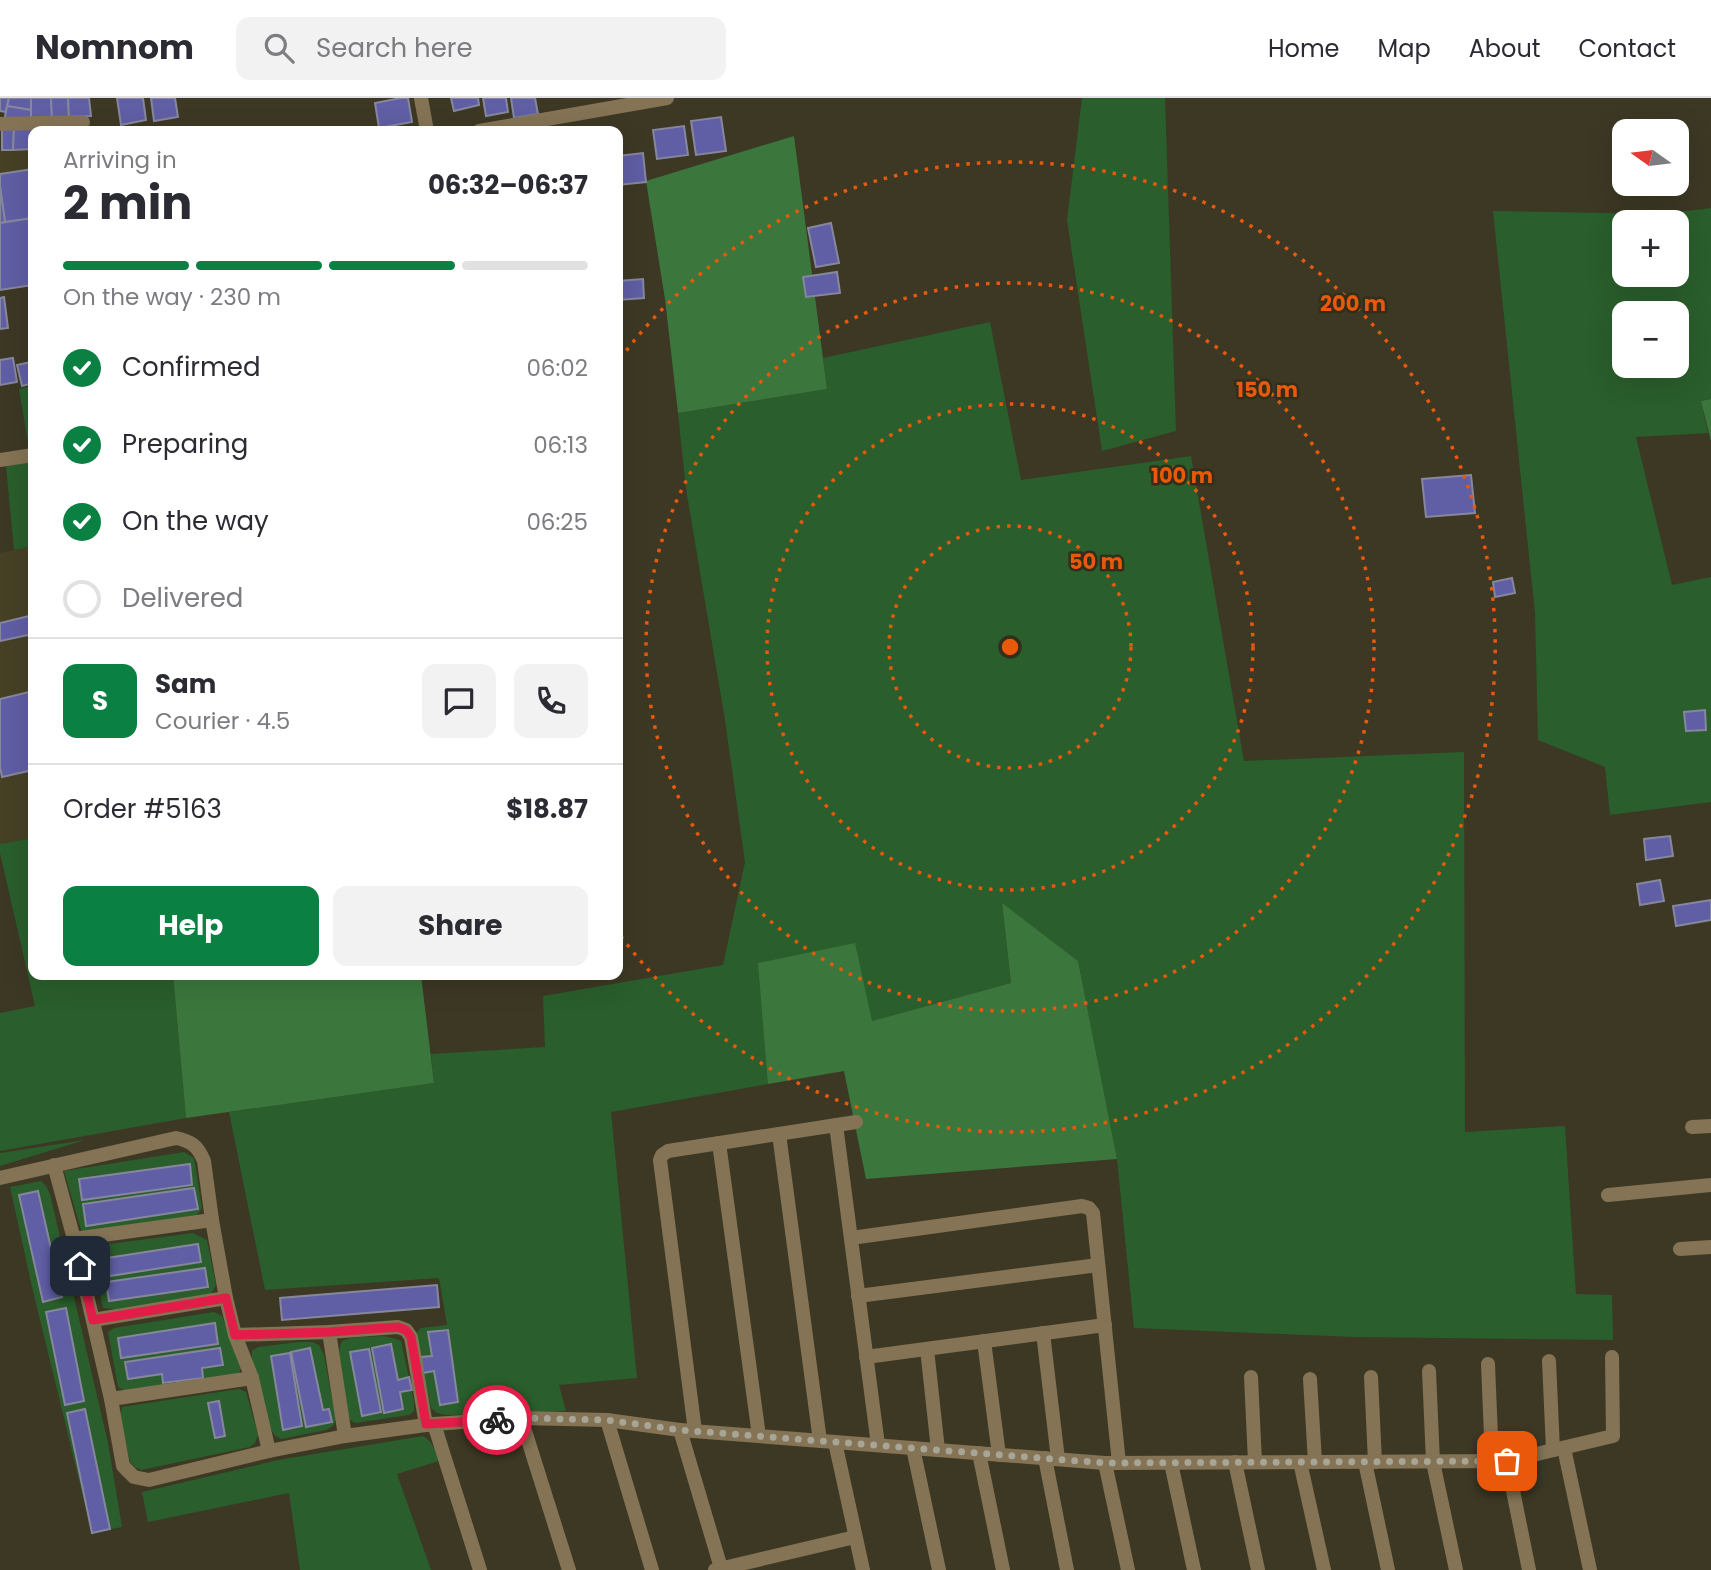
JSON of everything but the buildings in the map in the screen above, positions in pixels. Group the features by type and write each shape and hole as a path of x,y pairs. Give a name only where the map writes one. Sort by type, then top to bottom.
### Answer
{"street":[{"path":"421,98 426,126"},
{"path":"507,126 667,98"},
{"path":"0,124 83,122"},
{"path":"0,460 28,456"},
{"path":"855,1537 718,1569 687,1431 660,1160 668,1151 856,1122"},
{"path":"836,1125 878,1446"},
{"path":"1692,1127 1711,1126"},
{"path":"779,1134 827,1442 863,1570"},
{"path":"0,1178 176,1138 195,1145 204,1161 226,1298 235,1335 252,1378 269,1451"},
{"path":"719,1143 759,1436"},
{"path":"54,1165 111,1399 122,1466 134,1476 149,1480 345,1436 430,1424 521,1418 607,1420 687,1431 1112,1463 1499,1461 1613,1436 1612,1357"},
{"path":"1608,1195 1711,1185"},
{"path":"850,1238 1082,1206 1089,1208 1093,1213 1105,1325 1112,1463 1129,1570"},
{"path":"74,1239 212,1220"},
{"path":"1679,1249 1711,1247"},
{"path":"858,1296 1098,1265"},
{"path":"93,1320 226,1298"},
{"path":"866,1357 1105,1325"},
{"path":"235,1335 398,1327 406,1330 411,1337 430,1424 480,1570"},
{"path":"329,1332 345,1436"},
{"path":"1044,1333 1051,1459 1067,1570"},
{"path":"984,1341 999,1455"},
{"path":"927,1349 938,1450"},
{"path":"1549,1362 1559,1449 1590,1570"},
{"path":"1488,1364 1499,1461 1529,1570"},
{"path":"1429,1371 1433,1462 1456,1570"},
{"path":"1251,1377 1255,1462"},
{"path":"1371,1377 1370,1462 1388,1570"},
{"path":"111,1399 252,1378"},
{"path":"1310,1379 1308,1462 1324,1570"},
{"path":"521,1418 569,1570"},
{"path":"607,1420 652,1570"},
{"path":"914,1448 939,1570"},
{"path":"979,1453 1003,1570"},
{"path":"1235,1462 1258,1570"},
{"path":"1171,1463 1194,1570"}],"shaded area":[{"path":"28,149 28,285 0,289 0,150"},
{"path":"28,547 28,839 0,844 0,553"}],"green space":[{"path":"1082,98 1165,98 1176,431 1102,451 1067,220"},
{"path":"794,136 827,389 678,413 665,299 646,181"},
{"path":"1711,208 1711,399 1701,401 1708,433 1636,437 1672,585 1711,577 1711,802 1610,815 1605,767 1538,740 1535,613 1493,211 1612,213 1612,287 1689,287 1689,211"},
{"path":"990,322 1021,480 1191,456 1244,761 1464,752 1465,1132 1565,1126 1576,1294 1612,1295 1613,1340 1354,1337 1134,1328 1117,1159 1078,961 1002,904 1011,983 872,1021 768,1084 611,1112 637,1378 559,1385 566,1411 447,1415 437,1413 431,1408 417,1332 421,1328 447,1325 439,1278 265,1290 229,1112 434,1083 431,1054 545,1047 543,996 723,965 745,862 725,720 686,489 678,413 827,389 823,358"},
{"path":"28,387 28,443 19,389"},
{"path":"1711,399 1711,441 1701,401"},
{"path":"28,463 28,547 14,550 6,466"},
{"path":"28,839 28,975 0,853 0,844"},
{"path":"1002,903 1078,961 1117,1159 866,1179 844,1071 768,1084 758,963 855,943 872,1021 1011,983"},
{"path":"29,980 173,980 186,1118 0,1151 0,1013 35,1006"},
{"path":"173,980 422,980 434,1083 186,1118"},
{"path":"85,1140 0,1166 0,1153"},
{"path":"184,1152 194,1158 202,1208 197,1215 82,1233 64,1171"},
{"path":"41,1181 50,1194 108,1443 122,1527 92,1533 10,1187"},
{"path":"193,1233 207,1240 216,1285 211,1294 115,1309 103,1308 90,1254 94,1246"},
{"path":"214,1312 222,1316 241,1368 239,1374 126,1391 118,1387 108,1332 114,1328"},
{"path":"383,1336 401,1341 414,1411 409,1415 355,1423 350,1420 348,1414 343,1386 339,1363 341,1344 344,1340 358,1337"},
{"path":"299,1342 319,1345 324,1355 336,1419 333,1426 326,1430 281,1439 274,1435 269,1424 252,1351 258,1347"},
{"path":"239,1389 246,1392 258,1435 250,1447 141,1470 130,1462 120,1416 122,1407"},
{"path":"423,1436 431,1443 439,1461 397,1474 431,1570 300,1570 289,1493 148,1522 142,1492 278,1460"}],"way so far":[{"path":"497,1420 607,1420 680,1430 1105,1463 1507,1461"}],"route":[{"path":"80,1266 93,1320 226,1298 235,1335 402,1328 411,1337 426,1424 497,1420"}]}
